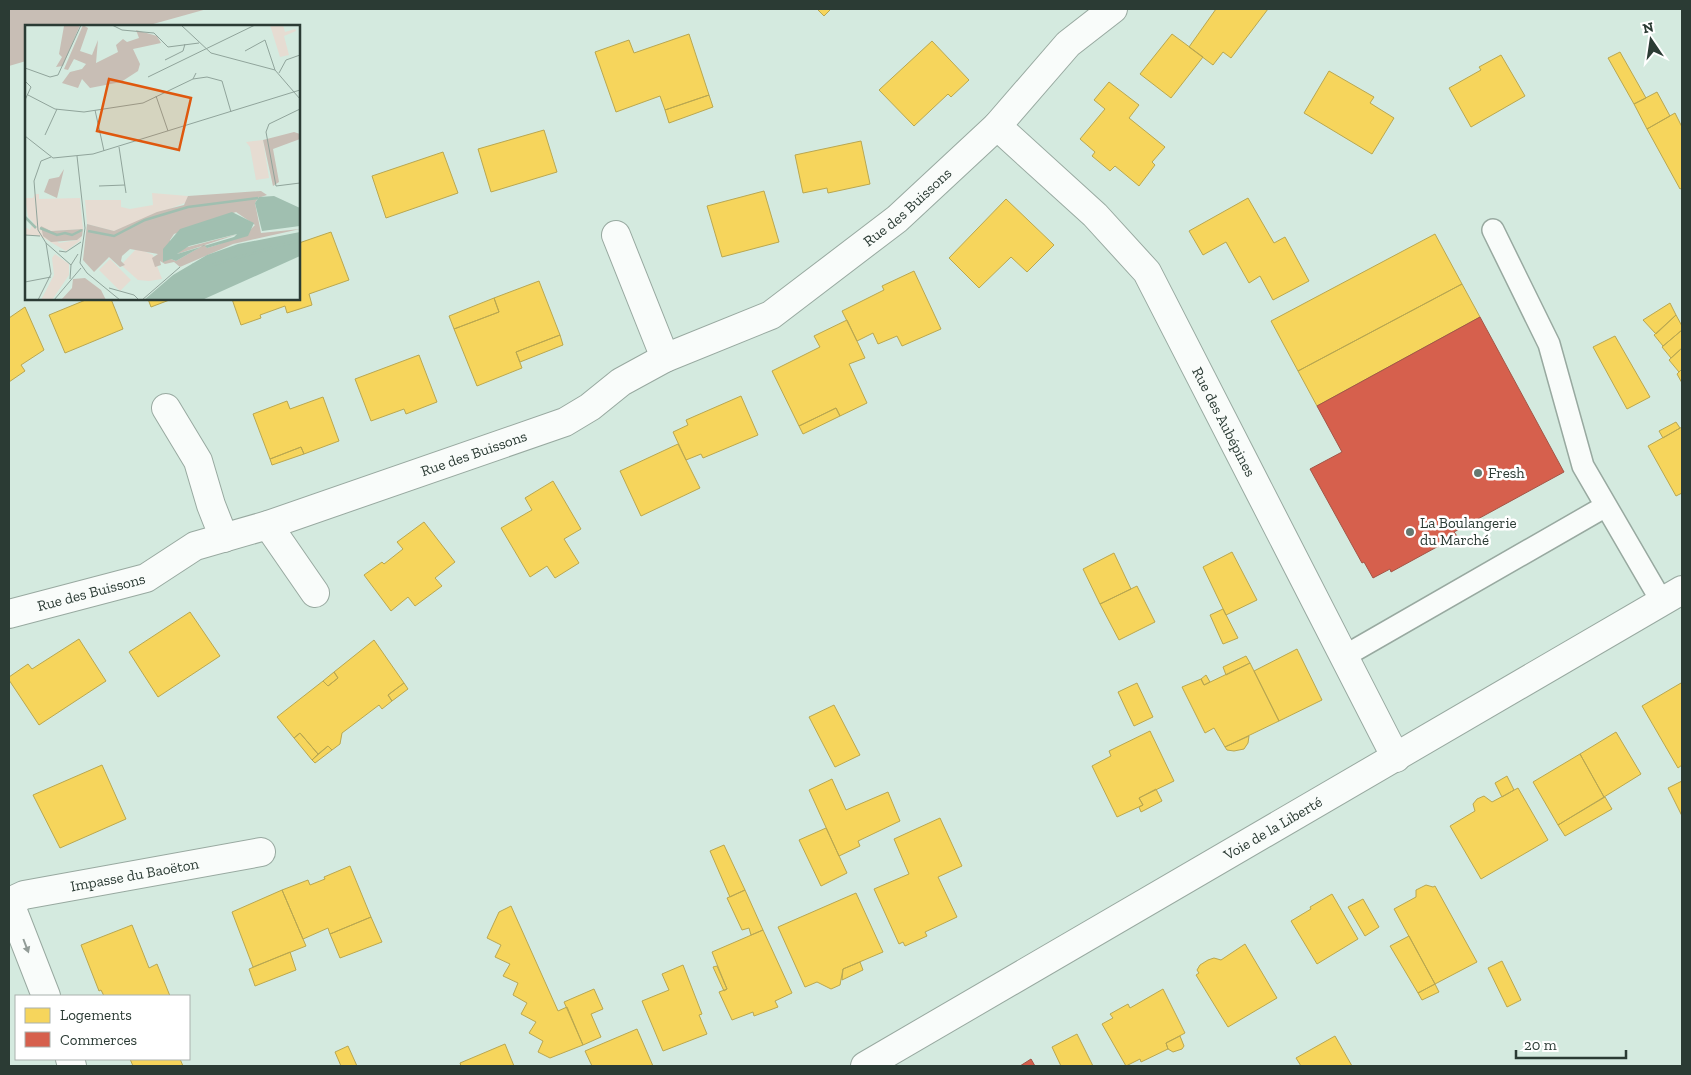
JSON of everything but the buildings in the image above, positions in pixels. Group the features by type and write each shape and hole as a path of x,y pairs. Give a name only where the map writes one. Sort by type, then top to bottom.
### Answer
{"street":[{"name":"Rue des Buissons","path":"9,614 146,578 194,546 268,525 566,422 590,407 621,382 666,358 771,314 897,219 997,126 1068,44 1113,9"},
{"name":"Rue des Aubépines","path":"997,126 1095,214 1147,272 1396,758"},
{"path":"616,235 666,358"},
{"path":"166,408 198,461 224,538"},
{"path":"268,525 315,593"},
{"name":"Voie de la Liberté","path":"864,1066 1672,596"},
{"name":"Impasse du Baoëton","path":"9,901 24,896 261,852"},
{"path":"9,901 46,995"}],"lane":[{"path":"1493,230 1549,344 1583,466 1606,506 1672,596"},
{"path":"1343,657 1606,506"}],"shaded area":[{"path":"9,9 207,9 150,25 25,25 25,61 9,66"}],"place":[{"name":"Fresh","path":"1478,473"},
{"name":"La Boulangerie du Marché","path":"1410,532"}]}
